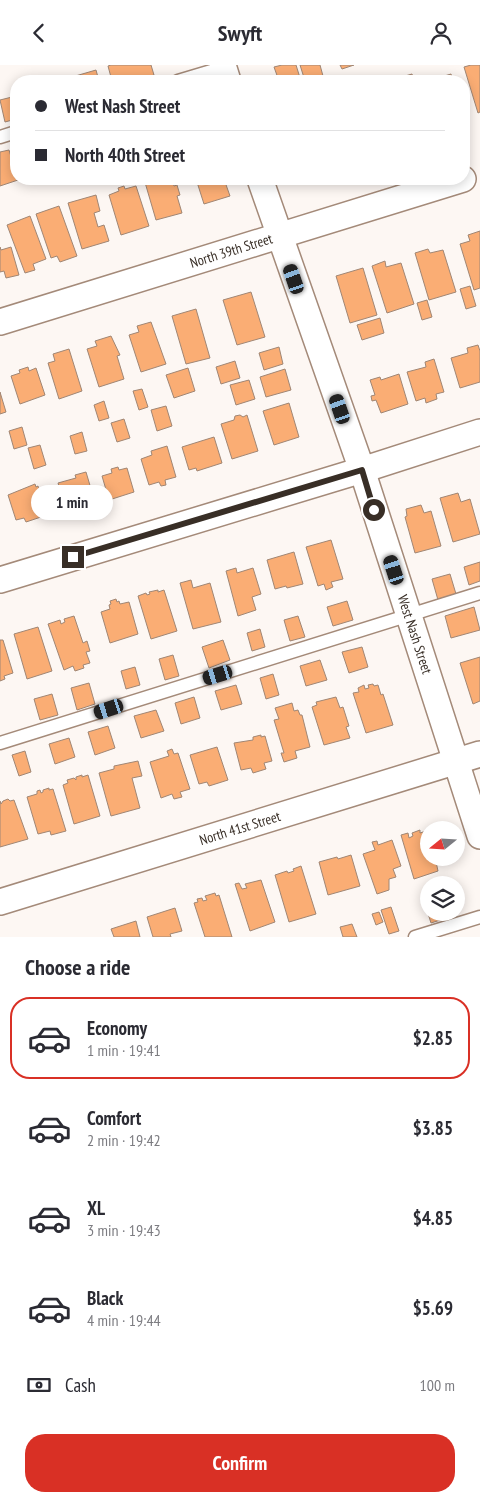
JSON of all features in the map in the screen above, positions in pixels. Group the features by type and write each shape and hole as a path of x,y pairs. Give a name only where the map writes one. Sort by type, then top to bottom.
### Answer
{"street":[{"name":"West Nash Street","path":"262,185 362,470 480,836"},
{"name":"North 39th Street","path":"0,322 444,185"},
{"path":"0,580 362,470 480,432"},
{"name":"North 41st Street","path":"0,902 480,754"}],"lane":[{"path":"204,75 226,70"},
{"path":"0,743 480,593"},
{"path":"415,937 480,917"}],"building":[{"path":"151,65 154,75 110,75 108,66"},
{"path":"296,65 299,75 277,75 274,67"},
{"path":"300,65 320,65 323,75 303,75"},
{"path":"340,65 354,65 342,69"},
{"path":"480,65 480,112 478,113 470,87 470,75 466,75 464,67"},
{"path":"96,70 97,75 79,75"},
{"path":"10,98 10,121 5,122 0,100"},
{"path":"9,150 10,183 0,186 0,152"},
{"path":"146,185 177,185 180,195 177,196 182,213 156,220"},
{"path":"198,185 226,185 230,196 204,204"},
{"path":"124,186 125,189 136,186 149,226 121,235 109,195 119,191 118,188"},
{"path":"96,195 100,211 94,213 98,227 104,225 109,241 82,249 68,203"},
{"path":"59,206 77,256 60,262 57,256 51,258 36,214"},
{"path":"30,216 46,259 33,264 35,270 25,273 7,225"},
{"path":"480,231 480,288 474,290 460,244 470,241 468,235"},
{"path":"0,247 1,250 11,247 19,275 6,278 4,271 0,272"},
{"path":"428,249 430,253 443,250 456,292 429,300 415,253"},
{"path":"385,261 386,267 401,263 414,304 387,313 372,266"},
{"path":"363,268 377,315 350,323 336,276"},
{"path":"470,286 476,306 466,309 460,289"},
{"path":"251,292 265,337 237,345 223,300"},
{"path":"427,300 432,317 422,320 417,303"},
{"path":"196,309 210,358 186,364 172,316"},
{"path":"380,318 384,333 362,340 357,325"},
{"path":"151,322 166,364 141,372 129,335 139,332 137,326"},
{"path":"111,336 120,355 117,356 124,379 99,387 87,349 97,346 95,341"},
{"path":"478,345 480,351 480,382 460,388 451,358 468,353 467,348"},
{"path":"279,347 283,364 264,370 259,353"},
{"path":"69,349 82,391 59,399 48,363 55,361 53,354"},
{"path":"434,359 444,392 436,394 437,399 426,403 425,398 416,401 407,372 426,367 425,362"},
{"path":"235,361 240,378 221,384 216,367"},
{"path":"28,367 29,371 36,368 45,395 20,404 11,376 20,373 19,370"},
{"path":"188,368 195,391 174,398 166,375"},
{"path":"285,369 291,390 266,397 260,377"},
{"path":"399,374 408,404 381,413 376,400 372,401 371,396 375,395 370,380 380,377 381,380"},
{"path":"249,380 255,399 236,405 230,385"},
{"path":"142,389 148,407 139,410 133,391"},
{"path":"0,392 6,412 0,414"},
{"path":"104,401 109,418 99,421 94,405"},
{"path":"289,403 299,437 274,445 263,411"},
{"path":"166,406 172,426 157,431 151,410"},
{"path":"240,415 243,417 247,415 258,451 232,459 221,424 234,420 235,416"},
{"path":"124,419 130,438 117,442 111,423"},
{"path":"22,427 27,445 14,449 9,431"},
{"path":"82,432 87,451 75,454 70,436"},
{"path":"214,437 222,463 197,471 196,468 189,470 182,447"},
{"path":"40,445 46,465 34,469 28,448"},
{"path":"167,446 176,477 165,480 166,485 161,486 159,482 149,485 141,459 152,455 151,451"},
{"path":"118,467 119,470 127,468 134,492 109,500 102,476 112,473 111,469"},
{"path":"86,472 94,499 83,502 85,507 66,510 58,483 76,478 75,475"},
{"path":"35,484 36,487 38,486 47,515 26,522 24,518 16,520 8,495"},
{"path":"458,493 461,502 470,499 480,534 453,542 440,498"},
{"path":"421,505 424,513 431,511 441,546 415,553 405,517 407,516 406,509"},
{"path":"331,540 343,579 331,582 333,587 326,590 324,584 318,586 306,547"},
{"path":"294,552 303,584 275,589 267,560"},
{"path":"480,562 480,581 469,585 464,567"},
{"path":"236,568 237,573 253,568 261,594 252,597 256,610 238,616 226,571"},
{"path":"450,574 456,594 438,600 432,579"},
{"path":"191,580 193,588 210,583 221,622 193,629 180,583"},
{"path":"158,590 158,592 164,590 177,631 151,639 138,596 146,593 147,595 150,594 149,592"},
{"path":"116,599 120,604 129,602 138,634 110,643 101,612 110,609 110,601"},
{"path":"347,601 353,620 333,626 327,607"},
{"path":"474,607 480,630 451,638 445,616"},
{"path":"74,616 83,643 87,641 90,651 86,652 90,663 83,665 84,668 75,671 73,666 64,670 48,624 60,620 61,624 65,622 64,619"},
{"path":"298,616 305,637 290,641 284,620"},
{"path":"38,627 52,671 27,679 14,634"},
{"path":"260,629 265,647 252,651 247,633"},
{"path":"0,640 3,640 13,673 4,676 5,679 0,681"},
{"path":"223,640 230,660 209,668 202,647"},
{"path":"362,647 368,667 349,673 342,652"},
{"path":"173,655 179,676 165,680 159,659"},
{"path":"480,657 480,701 473,704 460,663"},
{"path":"320,660 327,680 306,686 300,666"},
{"path":"135,667 140,685 126,689 121,671"},
{"path":"273,674 279,695 266,699 260,678"},
{"path":"89,683 95,704 77,710 71,688"},
{"path":"373,684 374,686 378,685 381,695 383,694 393,725 366,733 353,693 359,692 358,688 364,685 365,689 369,688 368,685"},
{"path":"236,685 242,704 221,710 215,691"},
{"path":"52,694 58,715 40,720 34,699"},
{"path":"194,697 200,718 181,724 175,703"},
{"path":"336,697 340,708 343,707 349,726 346,727 350,738 324,745 312,707 317,705 316,702"},
{"path":"292,703 294,711 298,710 300,715 302,715 310,747 295,751 297,758 284,762 281,753 284,753 274,720 279,719 275,708"},
{"path":"156,710 164,731 141,738 134,716"},
{"path":"108,726 115,748 95,755 88,732"},
{"path":"261,735 261,737 265,736 272,761 264,763 266,769 253,773 251,768 241,770 234,743 253,740 253,737"},
{"path":"69,738 75,757 55,764 49,744"},
{"path":"217,747 228,780 209,786 207,782 199,784 190,755"},
{"path":"172,749 174,754 178,753 190,789 180,792 182,797 174,799 172,794 161,798 150,762 169,756 167,751"},
{"path":"25,751 31,772 19,776 12,755"},
{"path":"138,761 142,776 132,778 140,808 111,816 99,773 114,769 114,766"},
{"path":"82,775 82,777 88,775 100,816 74,824 63,785 68,783 67,780 74,778 76,780 76,777"},
{"path":"49,788 49,790 53,789 66,831 51,835 50,831 38,834 27,797 37,794 37,791 40,790 41,793"},
{"path":"8,799 10,801 14,800 28,839 0,847 0,801 1,804"},
{"path":"420,830 420,866 437,866 438,871 414,879 401,835 408,833 409,838 413,836 412,833"},
{"path":"392,840 401,866 393,869 396,877 389,879 389,890 377,894 363,854 375,850 372,842 377,841 378,845"},
{"path":"351,855 360,886 328,895 319,862"},
{"path":"301,866 316,914 289,922 275,875 294,871 293,869"},
{"path":"261,880 275,922 250,931 235,884 239,883 242,889 247,888 245,884"},
{"path":"215,893 216,896 219,895 232,937 205,937 194,903 198,902 197,899 207,900 205,896"},
{"path":"391,907 399,931 389,934 381,910"},
{"path":"175,908 182,931 170,934 171,937 153,937 147,917"},
{"path":"379,912 383,922 376,925 372,914"},
{"path":"136,921 140,937 114,937 111,929"},
{"path":"352,924 357,937 343,937 340,927"}],"route":[{"path":"73,557 362,470 374,510"}]}
